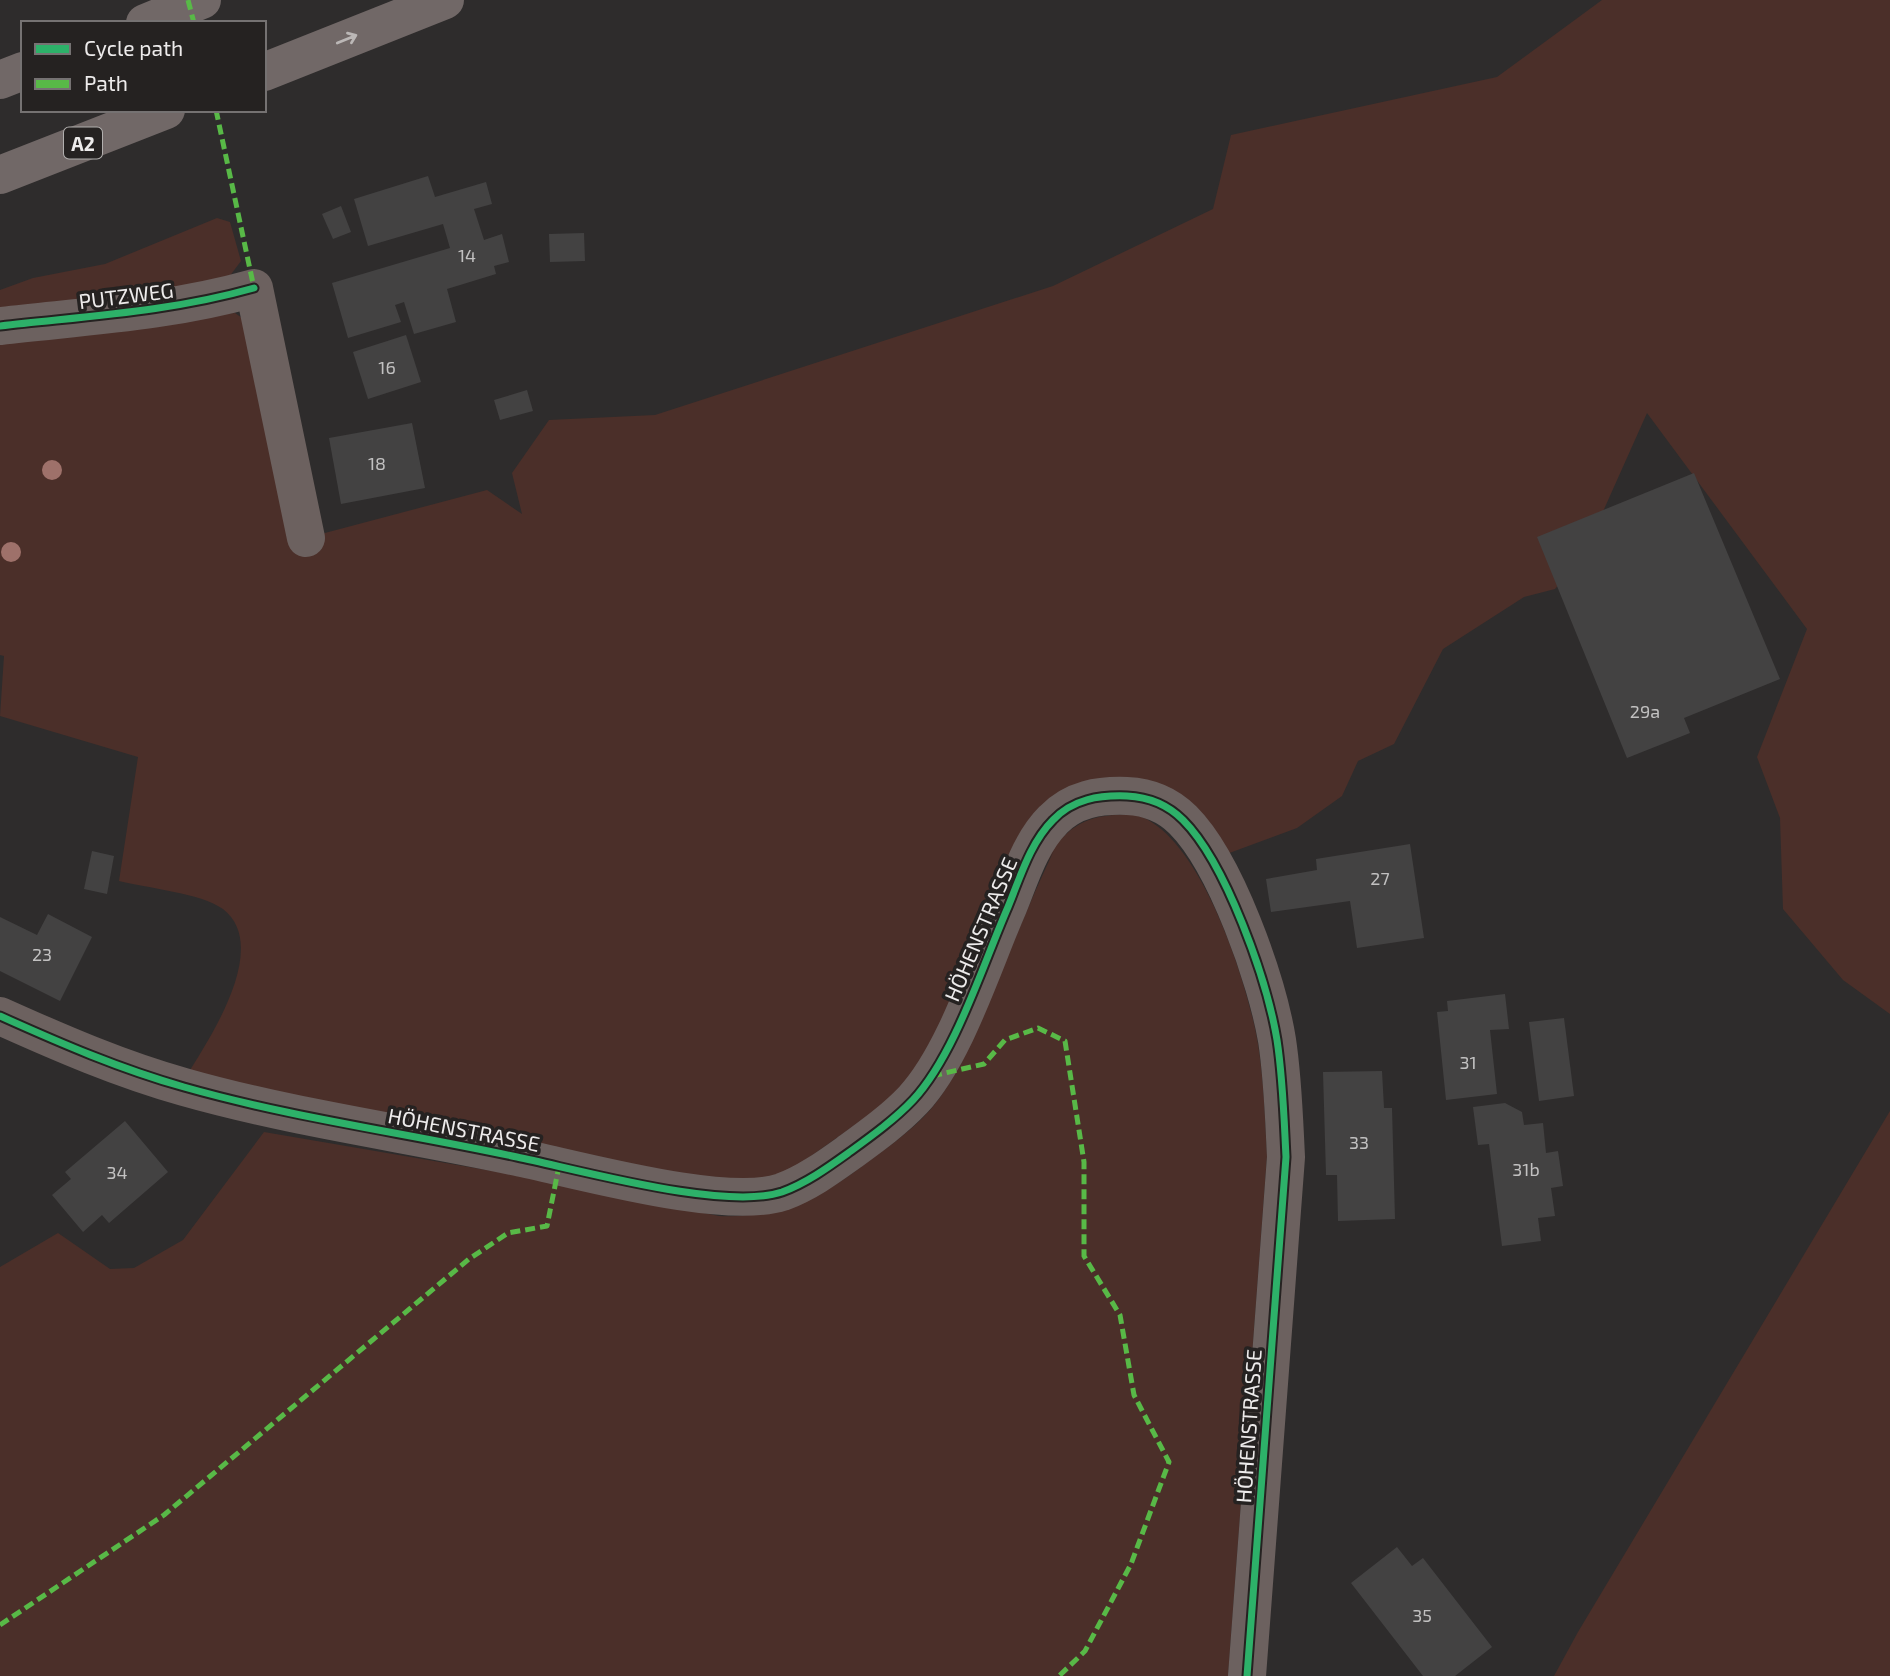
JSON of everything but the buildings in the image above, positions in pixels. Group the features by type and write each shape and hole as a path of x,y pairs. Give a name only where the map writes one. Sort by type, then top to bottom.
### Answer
{"highway":[{"path":"150,21 202,0"},
{"path":"274,69 445,0"},
{"path":"0,80 21,72"},
{"name":"A2","path":"0,175 161,112"}],"street":[{"name":"PUTZWEG","path":"0,326 137,313 200,303 254,288 306,538"},
{"name":"HÖHENSTRASSE","path":"0,1016 86,1055 183,1087 601,1175 721,1197 752,1198 781,1192 832,1165 886,1126 916,1098 944,1054 1030,857 1053,819 1082,800 1096,797 1139,797 1154,800 1181,818 1198,838 1231,900 1269,1003 1284,1097 1286,1157 1247,1676"}],"shaded area":[{"path":"1602,0 1890,0 1890,1014 1843,980 1783,909 1780,818 1757,757 1807,629 1647,413 1584,554 1555,589 1524,597 1443,649 1394,744 1358,761 1342,796 1297,828 1224,855 1095,785 906,1089 777,1180 722,1184 187,1075 209,1039 232,992 239,968 241,945 236,925 223,909 213,903 119,881 138,757 0,716 4,656 0,655 0,335 235,313 245,320 306,538 487,490 522,514 512,473 549,420 655,415 1053,286 1213,209 1231,135 1497,77"},
{"path":"217,218 230,222 241,261 226,281 0,318 0,290 33,278 105,264"},
{"path":"1112,815 1136,815 1159,828 1181,850 1200,879 1217,913 1244,985 1253,1017 1262,1072 1267,1156 1228,1676 0,1676 0,1267 58,1233 110,1269 134,1268 183,1240 264,1132 510,1174 719,1216 775,1211 808,1200 840,1182 896,1141 931,1109 940,1097 957,1071 970,1043 1057,844 1074,828 1092,819"},
{"path":"1890,1111 1890,1676 1554,1676 1578,1632"}],"marked path":[{"path":"188,0 193,21"},
{"path":"216,112 254,288"},
{"path":"932,1076 984,1064 1005,1040 1038,1028 1065,1041 1084,1162 1084,1256 1120,1315 1134,1395 1169,1462 1131,1564 1085,1651 1059,1676"},
{"path":"0,1625 164,1515 469,1259 508,1233 547,1226 559,1166"}],"cycle path":[{"path":"0,326 159,308 254,288"},
{"path":"0,1016 137,1072 266,1108 690,1193 757,1196 782,1192 818,1174 876,1133 906,1107 928,1081 967,1008 1026,861 1053,820 1069,807 1097,798 1135,797 1164,806 1177,814 1199,839 1229,893 1264,986 1281,1069 1286,1157 1247,1676"}]}
